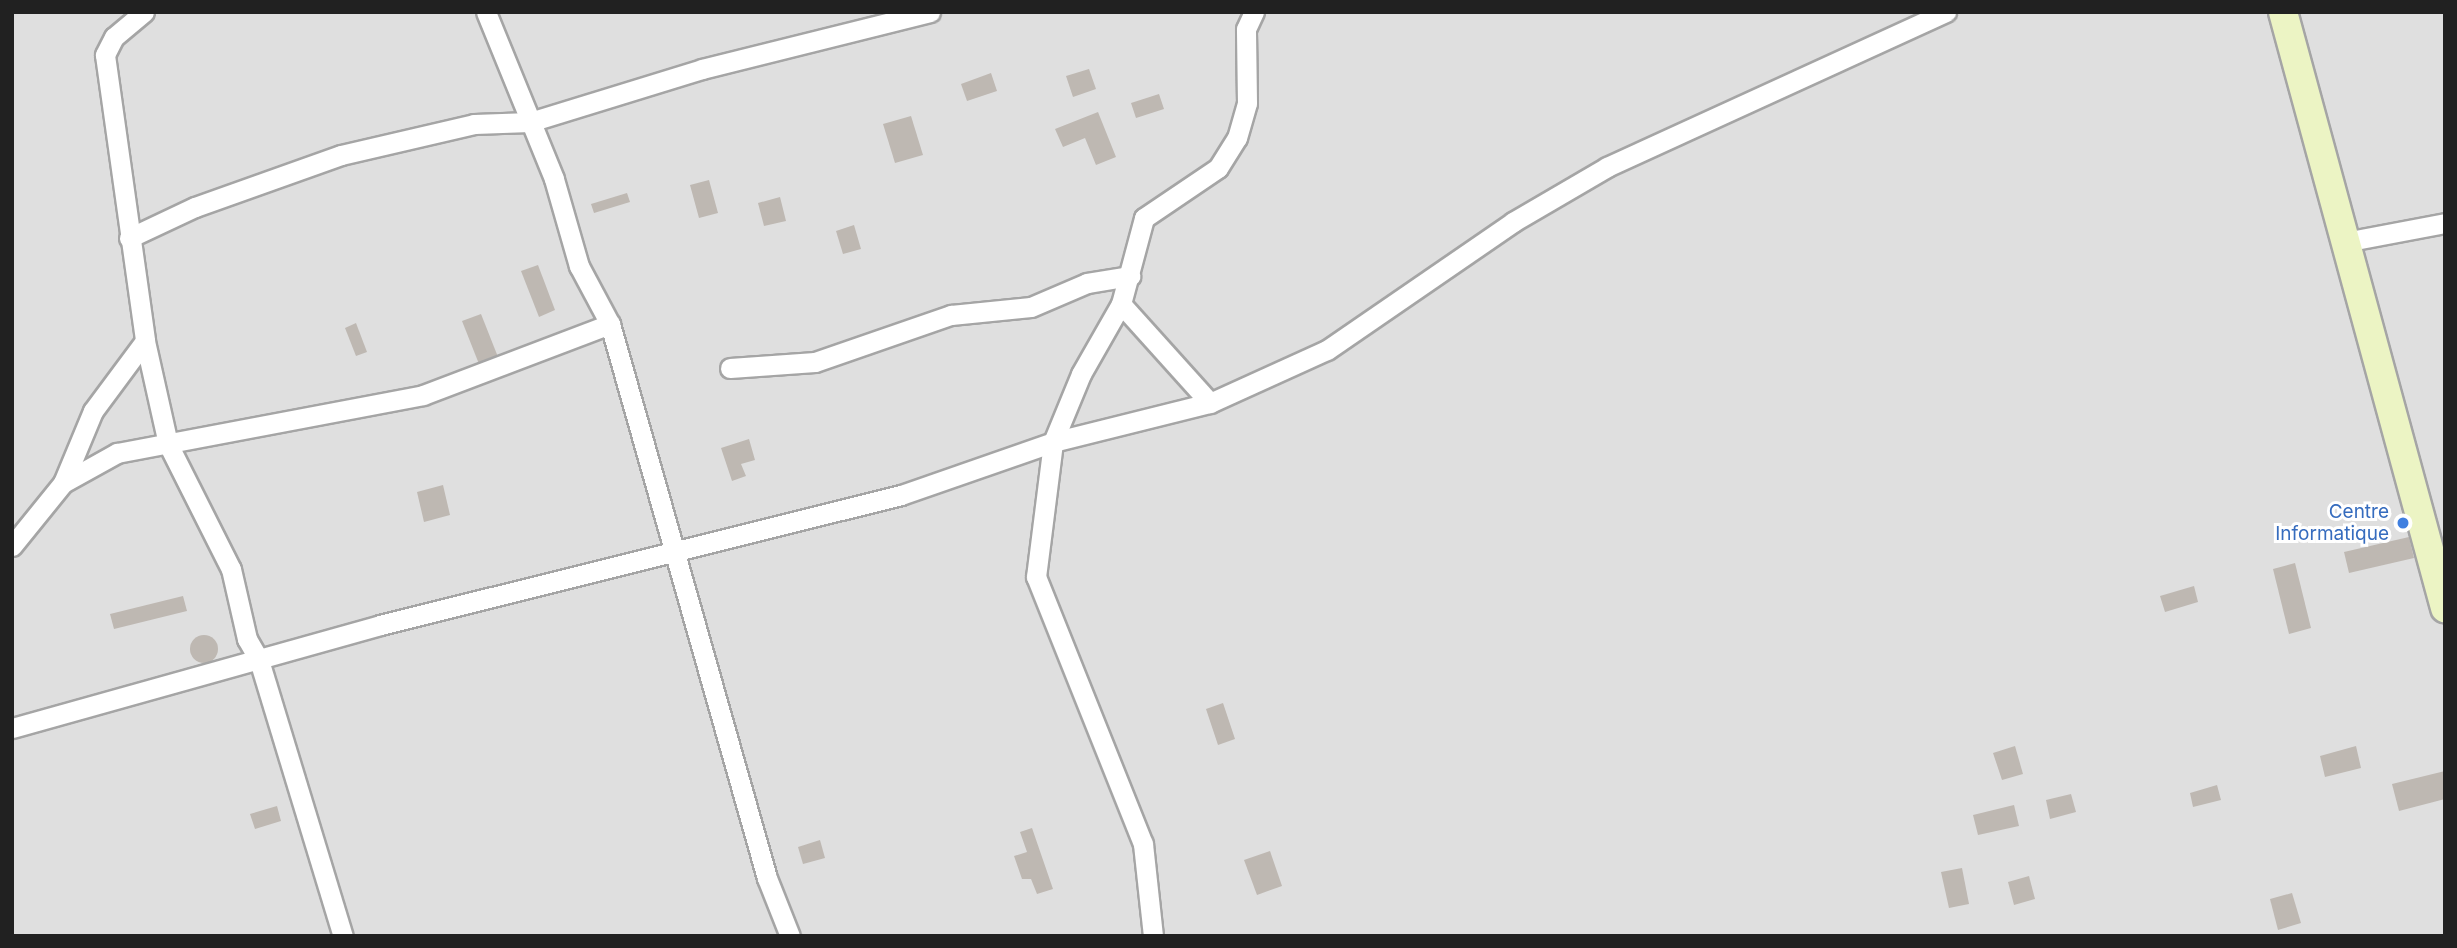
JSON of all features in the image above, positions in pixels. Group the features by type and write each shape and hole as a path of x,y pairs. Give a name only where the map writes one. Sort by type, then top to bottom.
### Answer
{"street":[{"path":"144,12 114,37 105,55 145,341 168,444 224,549 247,639 259,660 343,936"},
{"path":"485,12 530,122 579,266 610,324 672,551 767,878 790,936"},
{"path":"129,238 195,207 341,155 474,124 530,122 702,69 930,12"},
{"path":"1153,936 1143,844 1036,577 1053,442 1081,374 1121,304 1144,218 1218,168 1237,138 1247,103 1247,29 1254,12"},
{"path":"12,729 259,660 672,551 901,495 1053,442 1210,403 1328,350 1513,222 1607,167 1946,12"},
{"path":"2284,12 2350,241 2445,608"},
{"path":"2350,241 2445,223"},
{"path":"730,368 804,365 951,315 1031,307 1087,284 1130,276"},
{"path":"1121,304 1210,403"},
{"path":"62,483 117,453 423,395 610,324"},
{"path":"12,546 62,483 93,411 145,341"}],"shaded area":[{"path":"12,12 2445,12 2445,936 12,936"}],"building":[{"path":"1089,69 1096,89 1073,97 1066,76"},
{"path":"991,73 997,91 967,101 961,84"},
{"path":"1159,94 1164,109 1136,118 1131,103"},
{"path":"1098,112 1116,157 1096,165 1085,138 1063,147 1055,129"},
{"path":"911,116 923,155 895,163 883,124"},
{"path":"709,180 718,213 699,218 690,185"},
{"path":"627,193 630,202 594,213 591,204"},
{"path":"780,197 786,221 764,226 758,203"},
{"path":"854,225 861,249 843,254 836,231"},
{"path":"538,265 555,310 539,317 521,271"},
{"path":"481,314 498,357 479,364 462,321"},
{"path":"356,323 367,352 356,356 345,328"},
{"path":"749,439 755,460 741,464 746,476 732,481 721,448"},
{"path":"443,485 450,515 424,522 417,492"},
{"path":"2409,537 2414,558 2349,573 2344,552"},
{"path":"2295,563 2311,628 2289,634 2273,569"},
{"path":"2194,586 2198,602 2165,612 2160,596"},
{"path":"183,596 187,611 114,629 110,614"},
{"path":"204,635 214,639 218,649 214,659 204,663 194,659 190,649 194,639"},
{"path":"1223,703 1235,739 1218,745 1206,709"},
{"path":"2015,746 2023,774 2002,780 1993,753"},
{"path":"2356,746 2361,768 2325,777 2320,756"},
{"path":"2445,771 2445,799 2399,811 2392,784"},
{"path":"2217,785 2221,800 2193,807 2190,793"},
{"path":"2071,794 2076,812 2050,819 2046,800"},
{"path":"2014,805 2019,826 1978,835 1973,815"},
{"path":"277,806 281,821 255,829 250,814"},
{"path":"1032,828 1053,889 1037,894 1031,879 1022,879 1014,856 1027,852 1020,832"},
{"path":"820,840 825,858 803,864 798,847"},
{"path":"1270,851 1282,886 1257,895 1244,860"},
{"path":"1962,868 1969,904 1949,908 1941,872"},
{"path":"2029,876 2035,899 2014,905 2008,882"},
{"path":"2292,893 2301,923 2278,930 2270,899"}],"place":[{"name":"Centre Informatique","path":"2403,523"}]}
